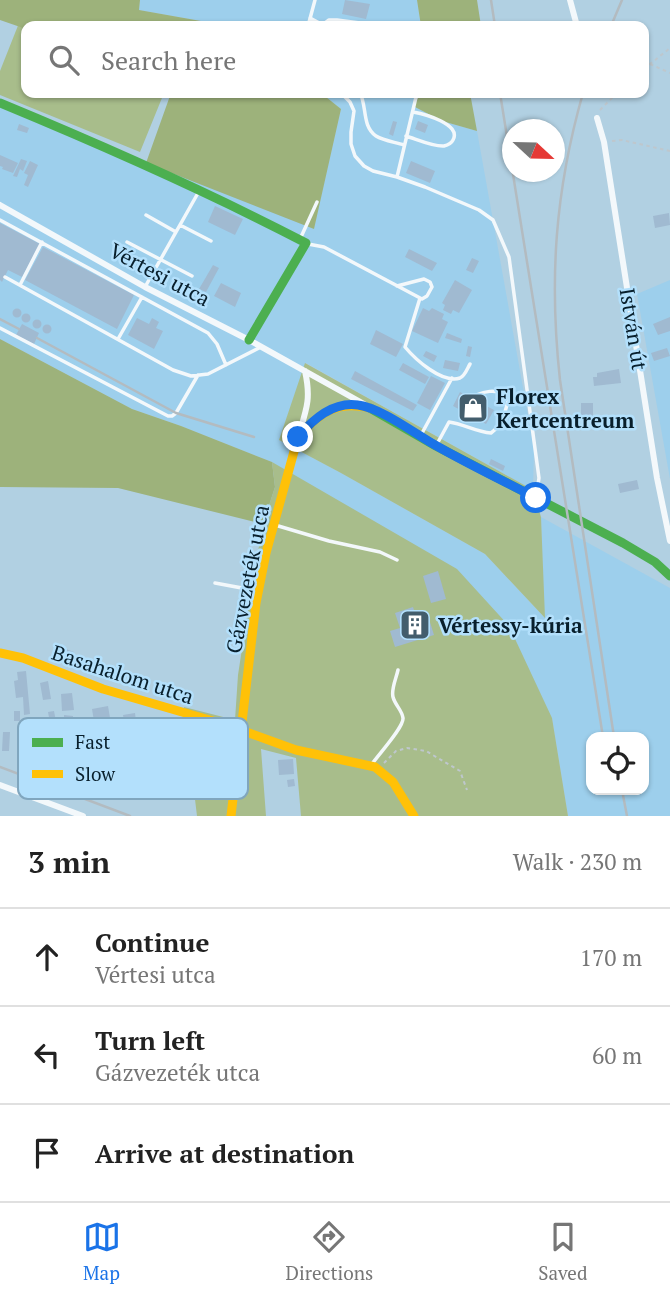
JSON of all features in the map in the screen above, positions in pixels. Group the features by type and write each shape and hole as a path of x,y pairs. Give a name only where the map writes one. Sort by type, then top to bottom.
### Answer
{"street":[{"path":"570,0 576,21"},
{"path":"0,103 89,140 303,241 249,340"},
{"name":"István út","path":"597,118 604,142 657,478 670,541"},
{"name":"Vértesi utca","path":"0,205 145,287 249,340 436,446 623,543 655,562 670,576"},
{"path":"298,437 309,388 305,371"},
{"name":"Gázvezeték utca","path":"242,718 259,592 286,473 298,437 311,422 331,409 357,405 373,409"},
{"name":"Basahalom utca","path":"0,653 23,658 103,689 200,718"},
{"name":"Basahalom utca","path":"248,733 296,750 375,768"},
{"path":"375,768 395,783 414,816"},
{"path":"0,785 18,792"},
{"path":"37,799 83,816"}],"lane":[{"path":"309,21 315,0"},
{"path":"310,18 314,21"},
{"path":"346,98 354,111 351,144 355,156 364,166 479,210 493,220 502,237 509,257 540,478 536,498"},
{"path":"363,98 368,127 372,132 377,137 404,145"},
{"path":"397,177 416,98"},
{"path":"406,136 444,146 451,143 454,136 450,126 413,112"},
{"path":"145,287 199,191"},
{"path":"317,202 303,241 324,247 397,286 420,298 425,298 432,287 428,280 397,286"},
{"path":"146,215 176,232"},
{"path":"0,220 208,333 217,344 226,365"},
{"path":"180,226 211,241"},
{"path":"20,285 42,242"},
{"path":"127,242 192,276"},
{"path":"5,277 173,370 191,376 208,374 261,347"},
{"path":"118,340 142,296"},
{"path":"420,298 405,347 430,369 452,378 458,379 470,364"},
{"path":"0,328 168,416 176,413 198,375"},
{"path":"420,437 452,378"},
{"path":"436,446 449,422 479,432 491,433 497,429 509,401 504,393 496,390 476,395"},
{"path":"273,525 380,552 397,559"},
{"path":"215,583 259,592"},
{"path":"375,768 402,722 401,713 393,697 398,670"}],"path":[{"path":"670,48 649,64 670,73"},
{"path":"597,118 598,112 612,98"},
{"path":"604,142 622,139 670,151"},
{"path":"375,768 396,751 407,748 426,751 460,771 467,790"}],"shaded area":[{"path":"140,0 417,0 420,21 201,21 139,10"},
{"path":"327,98 418,98 413,106 442,121 477,131 534,449 533,490 306,363 279,440 485,554 544,617 541,517 670,588 670,816 568,816 552,718 272,462 132,409 0,339 0,106 314,228 341,109"},
{"path":"670,280 670,479 637,294"}],"green space":[{"path":"0,0 140,0 139,10 201,21 21,21 21,27 0,20"},
{"path":"417,0 477,0 480,21 420,21"},
{"path":"19,23 21,98 162,98 140,152 0,95 0,71"},
{"path":"169,98 327,98 341,109 314,229 146,163"},
{"path":"418,98 471,98 477,131 442,121 413,106"},
{"path":"0,339 132,409 272,462 275,487 263,524 118,488 0,487"},
{"path":"305,363 533,490 541,517 545,618 485,554 279,440"},
{"path":"272,462 457,569 509,626 552,718 568,816 301,816 296,758 261,749 266,816 197,816 195,799 248,799 248,718 235,718 238,675 263,524 275,487"},
{"path":"184,707 227,718 185,718"}],"building":[{"path":"345,0 370,4 366,19 342,14"},
{"path":"393,121 397,122 393,136 389,134"},
{"path":"418,121 428,125 425,133 415,129"},
{"path":"19,124 29,128 27,133 17,130"},
{"path":"0,155 18,163 13,173 2,169"},
{"path":"21,159 27,161 23,171 20,169 17,177 13,176"},
{"path":"30,161 38,165 28,187 24,185 28,175 24,173"},
{"path":"411,161 435,171 430,183 406,173"},
{"path":"215,206 243,219 235,235 208,222"},
{"path":"669,213 670,225 655,228 653,216"},
{"path":"0,223 40,244 22,277 8,270 2,282 0,280"},
{"path":"43,247 134,295 117,329 25,280"},
{"path":"409,249 437,263 432,271 405,257"},
{"path":"472,258 479,261 473,273 466,270"},
{"path":"213,265 219,268 206,292 199,289"},
{"path":"455,280 472,290 459,313 453,310 451,314 443,310 445,305 442,303"},
{"path":"221,283 241,293 235,307 214,296"},
{"path":"17,308 22,313 17,318 12,313"},
{"path":"423,308 429,311 432,308 444,314 442,319 448,322 438,343 412,331"},
{"path":"26,313 31,318 26,323 21,318"},
{"path":"670,317 670,331 658,335 653,324"},
{"path":"137,318 149,324 152,318 159,322 156,328 163,331 154,349 128,335"},
{"path":"37,319 42,324 37,329 32,324"},
{"path":"22,324 39,333 34,344 16,335"},
{"path":"47,324 52,329 47,334 42,329"},
{"path":"376,330 403,344 396,357 370,344"},
{"path":"447,333 462,339 461,343 445,338"},
{"path":"468,346 472,347 470,357 466,356"},
{"path":"667,348 670,356 654,361 651,353"},
{"path":"426,351 437,356 434,362 423,356"},
{"path":"445,360 460,363 458,371 443,368"},
{"path":"403,363 429,377 425,384 399,370"},
{"path":"619,369 621,383 594,386 593,377 597,377 597,373"},
{"path":"355,371 417,405 413,411 351,379"},
{"path":"431,376 445,383 430,410 417,403"},
{"name":"Florex Kertcentreum","path":"460,392 494,410 486,424 453,406"},
{"path":"581,403 593,403 593,418 581,418"},
{"path":"491,459 505,466 503,471 489,464"},
{"path":"637,480 639,489 620,493 618,484"},
{"path":"438,571 446,599 431,603 423,576"},
{"name":"Vértessy-kúria","path":"413,607 418,623 429,619 434,635 395,647 390,631 400,628 395,613"},
{"path":"63,648 74,652 70,664 59,659"},
{"path":"26,671 30,714 24,715 23,697 16,698 14,681 18,680 17,672"},
{"path":"48,681 51,699 43,700 40,683"},
{"path":"72,693 74,710 62,711 61,694"},
{"path":"108,706 110,718 94,718 92,709"},
{"path":"14,711 20,711 20,718 14,721"},
{"path":"54,711 55,718 49,718 48,712"},
{"path":"135,713 136,718 124,718 123,715"},
{"path":"3,732 10,732 9,751 2,751"},
{"path":"293,759 294,774 279,775 278,760"},
{"path":"294,779 295,786 288,787 287,780"}],"railway":[{"path":"491,0 494,21"},
{"path":"613,21 622,0"},
{"path":"501,98 602,732"},
{"path":"582,98 561,200 555,306 560,380 613,732"},
{"path":"0,319 19,329"},
{"path":"37,338 176,413 254,437"},
{"path":"0,767 18,774"},
{"path":"623,795 627,816"},
{"path":"85,799 130,816"}],"traffic: fast":[{"path":"0,103 231,205 306,243 249,340"},
{"path":"370,408 436,446 623,543 655,562 670,576"}],"traffic: slow":[{"path":"243,718 256,603 266,553 298,437 313,421 330,410 348,406 370,408"},
{"path":"0,653 23,658 103,689 203,718"},
{"path":"248,733 296,750 375,767 393,782 414,816"},
{"path":"231,816 233,799"}],"place":[{"name":"Florex Kertcentreum","path":"473,408"},
{"name":"Vértessy-kúria","path":"415,625"}],"route":[{"path":"298,437 311,422 331,409 357,405 373,409 436,446 536,498"}]}
